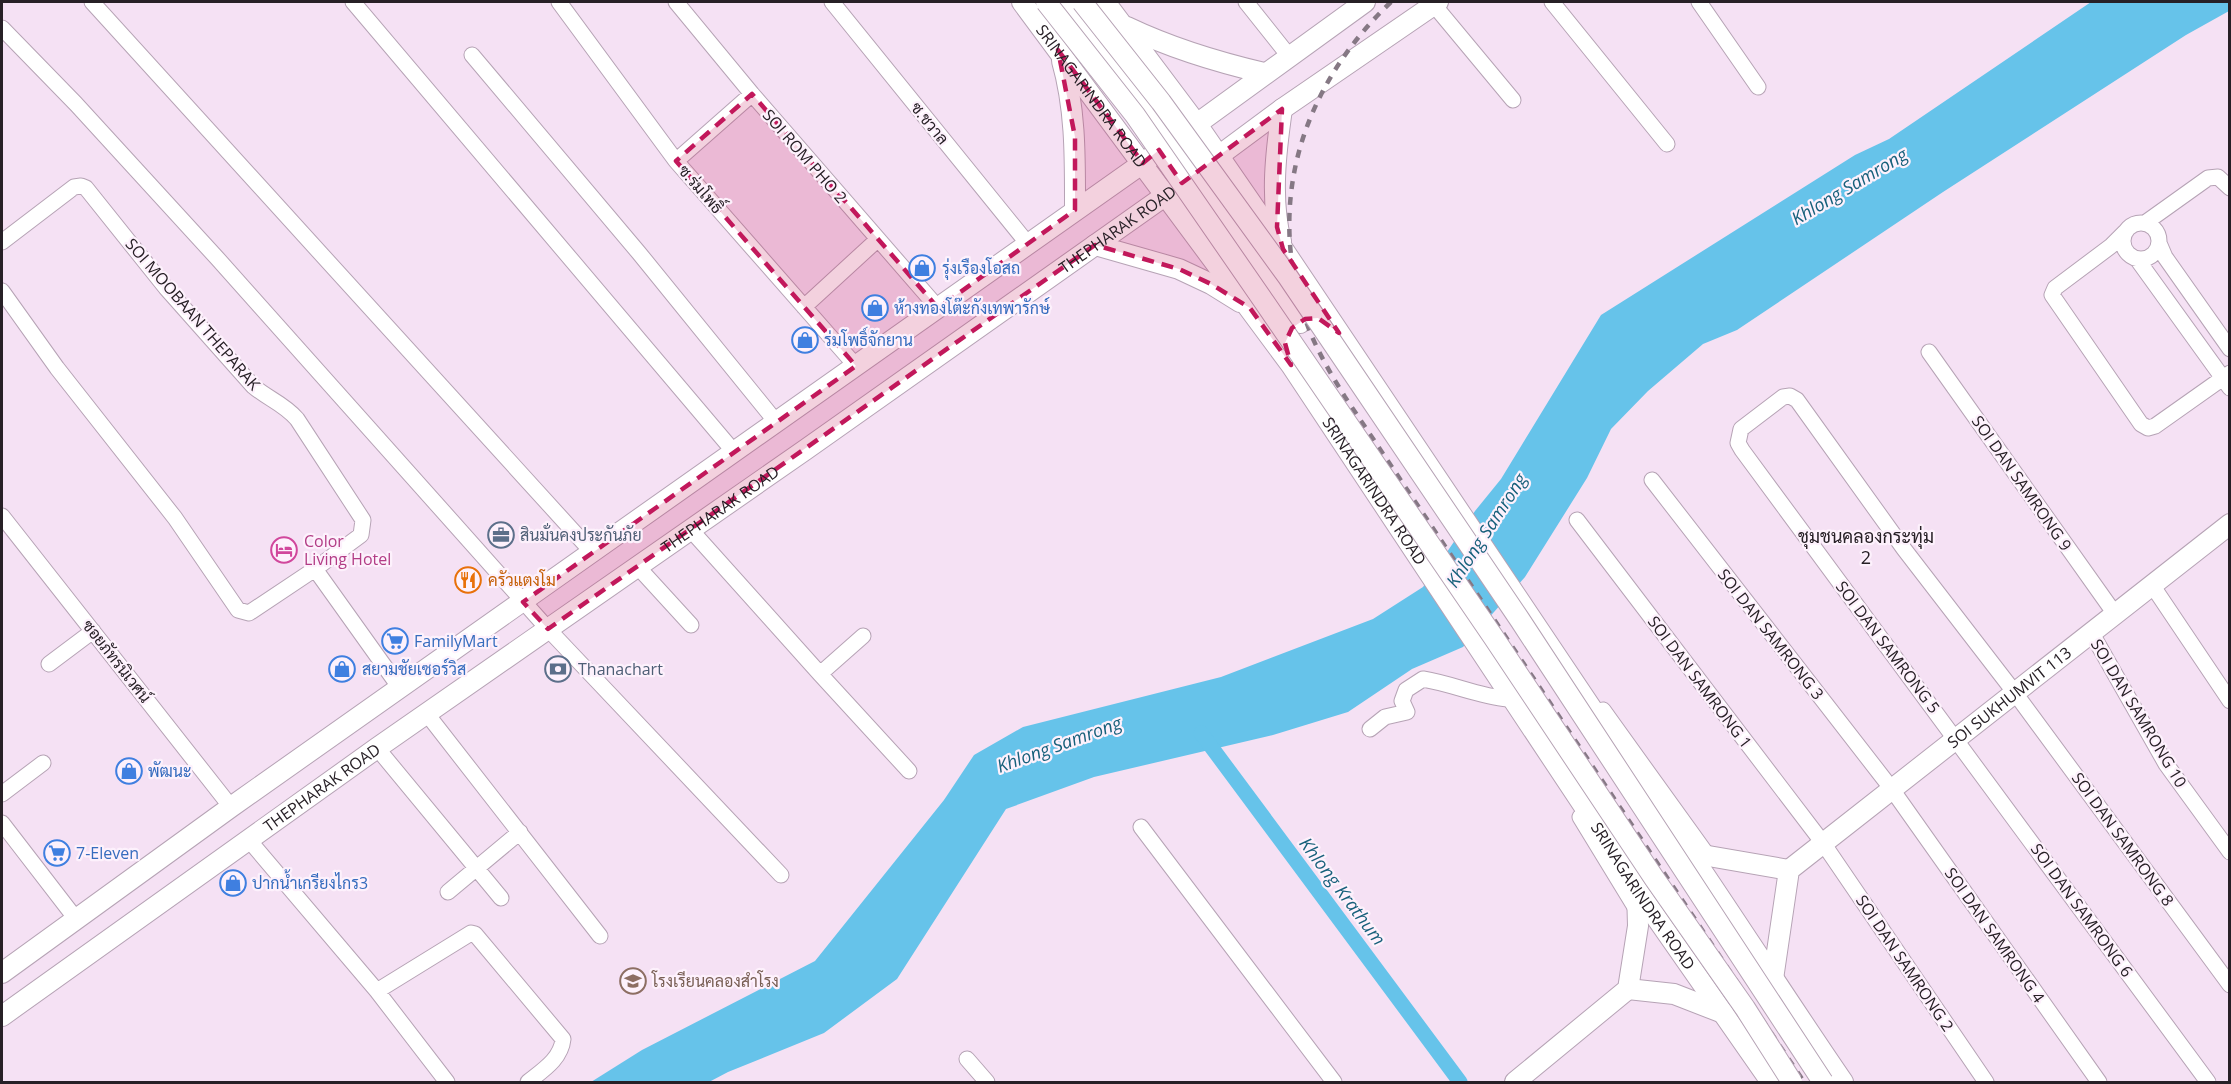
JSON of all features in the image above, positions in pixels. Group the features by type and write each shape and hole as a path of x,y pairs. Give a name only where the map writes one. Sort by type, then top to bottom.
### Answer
{"main road":[{"name":"SRINAGARINDRA ROAD","path":"1022,2 1291,365 1595,823 1637,890 1771,1083"},
{"name":"SRINAGARINDRA ROAD","path":"1046,2 1136,116 1494,638 1654,878 1745,1008 1792,1083"},
{"path":"1064,2 1171,141 1300,323"},
{"path":"1082,2 1161,102 1288,277 1539,649 1822,1083"},
{"path":"1106,2 1196,123 1283,249 1641,782 1700,855 1773,979 1843,1083"},
{"path":"2,973 231,807 735,453 1365,2"},
{"name":"THEPHARAK ROAD","path":"2,1016 377,748 805,450 1194,175 1282,109 1436,3"},
{"path":"1125,26 1220,63 1264,73"},
{"path":"1058,50 1069,86 1075,137 1075,210"},
{"path":"1282,109 1276,169 1276,209 1277,227 1283,249"},
{"path":"1095,245 1179,269 1211,284 1250,308"},
{"path":"1291,365 1285,343 1292,328 1305,319 1318,318 1339,333"},
{"name":"SOI SUKHUMVIT 113","path":"1789,870 2229,524"},
{"path":"1700,855 1789,870 1773,979"},
{"path":"1515,1083 1628,989 1638,912 1637,890"},
{"path":"1628,989 1674,994 1723,1013"}],"street":[{"path":"92,2 593,553"},
{"path":"353,2 735,453"},
{"name":"SOI ROM PHO 2","path":"676,2 877,240 938,308"},
{"name":"ซ.ชวาล","path":"832,2 1028,244"},
{"path":"1246,2 1288,56"},
{"path":"1552,2 1667,144"},
{"path":"1699,2 1758,87"},
{"name":"ซ.ร่มโพธิ์","path":"564,3 676,161 856,366"},
{"path":"1436,3 1514,100"},
{"path":"2,28 76,104 217,258 523,602 781,875"},
{"path":"472,55 639,253 777,423"},
{"path":"676,161 752,94"},
{"path":"2125,232 2123,238 2125,250 2137,259 2227,380 2155,426 2148,428 2141,424 2052,295 2055,288 2111,246 2125,232 2133,224 2145,223 2208,178 2218,177 2229,188"},
{"name":"SOI MOOBAAN THEPARAK","path":"2,242 74,187 81,186 90,191 166,288 253,386 286,406 297,419 363,520 362,535 249,613 238,610 175,518 57,368 2,291"},
{"path":"2137,259 2152,255 2158,243 2158,234 2155,229 2145,223"},
{"path":"804,307 877,240"},
{"path":"2158,243 2165,257 2229,349"},
{"name":"SOI DAN SAMRONG 9","path":"1929,352 2115,614"},
{"name":"SOI DAN SAMRONG 8","path":"1762,413 1783,397 1790,396 1797,400 1904,549 2015,693 2229,985"},
{"name":"SOI DAN SAMRONG 5","path":"1762,413 1741,429 1738,443 1742,450 1956,738"},
{"name":"SOI DAN SAMRONG 3","path":"1652,480 1891,788"},
{"name":"ซอยภัทรนิเวศน์","path":"2,516 231,807"},
{"name":"SOI DAN SAMRONG 1","path":"1577,520 1823,843"},
{"path":"690,529 909,771"},
{"path":"637,566 691,625"},
{"path":"315,569 400,688"},
{"path":"2152,585 2229,700"},
{"path":"49,664 93,631"},
{"name":"SOI DAN SAMRONG 10","path":"2091,632 2166,764 2229,852"},
{"path":"820,675 863,636"},
{"path":"1558,645 1700,855"},
{"path":"1371,729 1385,717 1407,712 1402,701 1406,690 1423,679 1450,684 1484,696 1505,694 1638,912"},
{"path":"427,714 600,936"},
{"name":"SOI DAN SAMRONG 6","path":"1956,738 2208,1083"},
{"path":"377,748 501,898"},
{"path":"2,794 44,763"},
{"name":"SOI DAN SAMRONG 4","path":"1891,788 2099,1083"},
{"path":"2,823 76,919"},
{"path":"1141,827 1334,1083"},
{"path":"448,892 520,832"},
{"path":"248,840 377,991 447,1083"},
{"name":"SOI DAN SAMRONG 2","path":"1823,843 1986,1083"},
{"path":"377,991 471,933 475,934 563,1039 560,1052 528,1083"},
{"path":"967,1059 987,1083"}],"highlighted area":[{"path":"1058,50 1143,163 1159,150 1182,183 1282,109 1277,227 1283,249 1339,333 1318,318 1305,319 1292,328 1285,343 1291,365 1250,308 1211,284 1179,269 1095,245 548,629 523,602 856,366 676,161 752,94 938,308 1075,210 1075,137"}],"water":[{"name":"Khlong Samrong","path":"2091,2 2229,2 2229,11 2186,35 1943,192 1737,330 1703,344 1648,391 1611,429 1587,478 1525,577 1463,647 1412,669 1348,712 1273,735 1094,777 1006,809 897,979 824,1033 709,1082 591,1082 642,1050 815,961 944,800 974,755 1023,727 1221,677 1373,619 1423,587 1475,511 1501,479 1601,315 1855,155 1889,139"}],"waterway":[{"name":"Khlong Krathum","path":"1201,733 1460,1082"}],"railway":[{"path":"1391,2 1361,34 1335,69 1315,107 1301,146 1292,186 1289,228 1293,271 1308,326 1322,357 1345,397 1804,1082"}],"place":[{"name":"รุ่งเรืองโอสถ","path":"922,268"},
{"name":"ห้างทองโต๊ะกังเทพารักษ์","path":"875,308"},
{"name":"ร่มโพธิ์จักยาน","path":"805,340"},
{"name":"สินมั่นคงประกันภัย","path":"501,535"},
{"name":"Color Living Hotel","path":"284,550"},
{"name":"ครัวแตงโม","path":"468,580"},
{"name":"FamilyMart","path":"395,641"},
{"name":"สยามชัยเซอร์วิส","path":"342,669"},
{"name":"Thanachart","path":"558,669"},
{"name":"พัฒนะ","path":"129,771"},
{"name":"7-Eleven","path":"57,853"},
{"name":"ปากน้ำเกรียงไกร3","path":"233,883"},
{"name":"โรงเรียนคลองสำโรง","path":"633,981"}],"district":[{"name":"ชุมชนคลองกระทุ่ม 2","path":"1866,546"}]}
